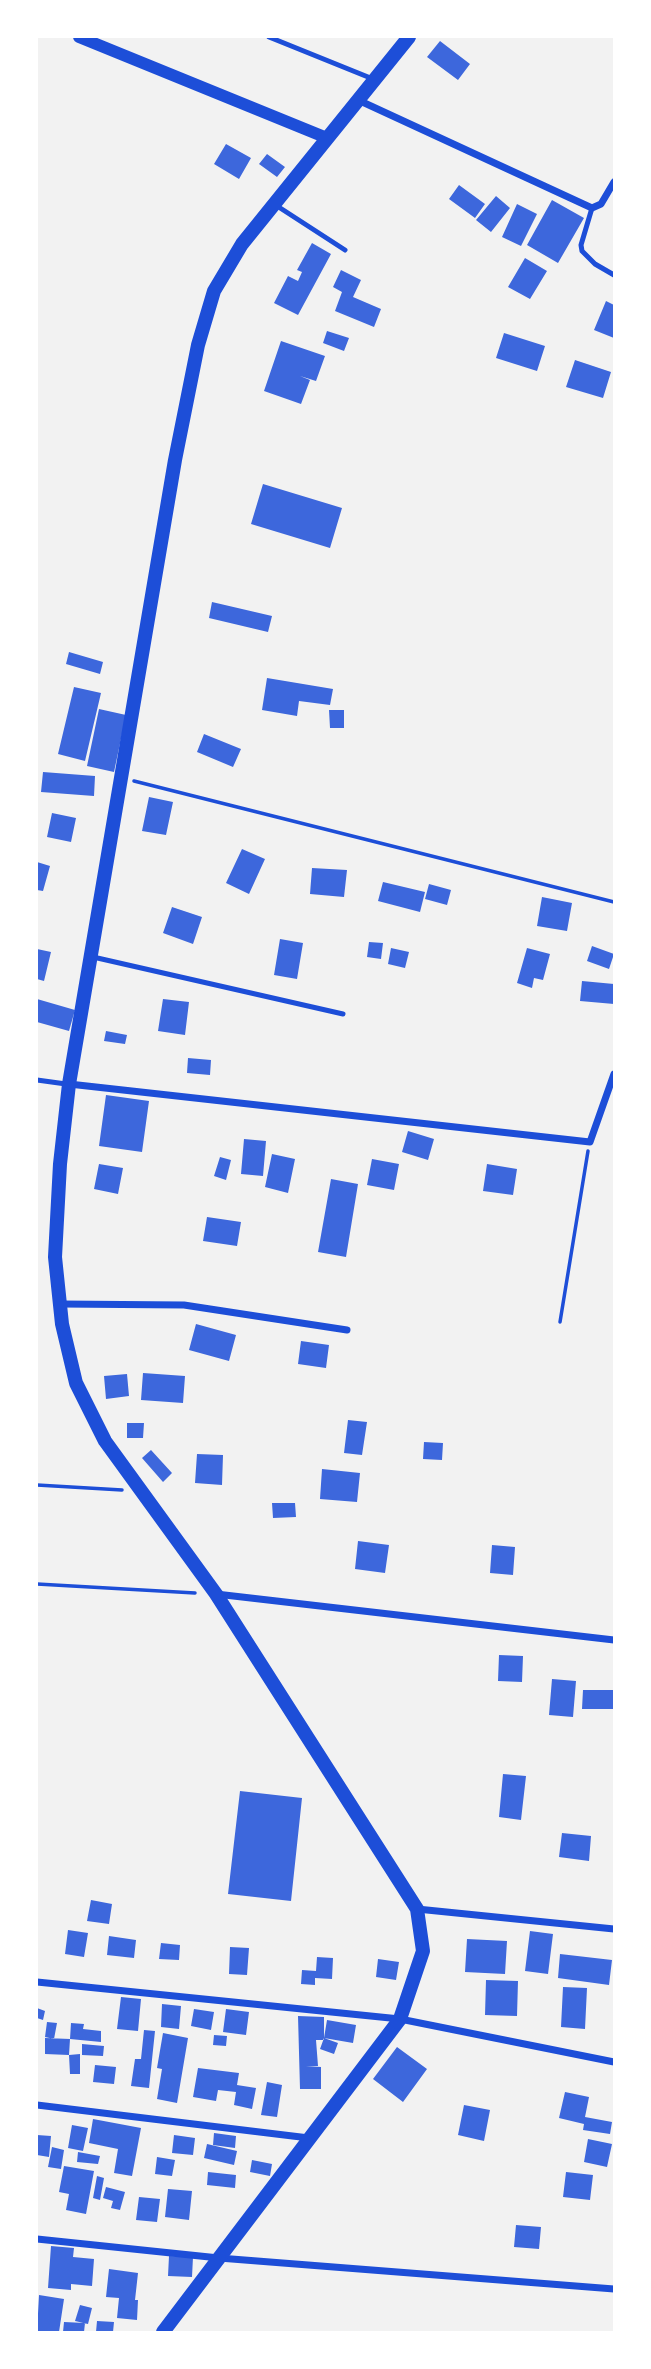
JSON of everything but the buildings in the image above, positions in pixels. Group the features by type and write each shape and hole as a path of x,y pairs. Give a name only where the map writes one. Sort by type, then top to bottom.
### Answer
{"main road":[{"path":"163,2332 400,2019 423,1951 417,1909 216,1594 105,1441 76,1383 60,1304 55,1257 69,1084 198,345 214,291 242,244 409,37"}],"street":[{"path":"79,37 327,138"},
{"path":"356,100 592,208 601,204 614,182"},
{"path":"69,1084 590,1142 614,1074"},
{"path":"60,1304 184,1305 347,1330"},
{"path":"216,1594 614,1640"},
{"path":"417,1909 614,1929"},
{"path":"37,1982 400,2019 614,2062"},
{"path":"37,2105 310,2138"},
{"path":"37,2239 219,2258 614,2290"}],"lane":[{"path":"268,37 373,79"},
{"path":"274,204 345,250"},
{"path":"592,208 581,245 582,251 595,264 614,275"},
{"path":"91,957 343,1014"},
{"path":"37,1080 69,1084"}],"path":[{"path":"121,778 614,902"},
{"path":"560,1322 590,1142"},
{"path":"37,1485 142,1491"},
{"path":"37,1584 216,1594"}]}
